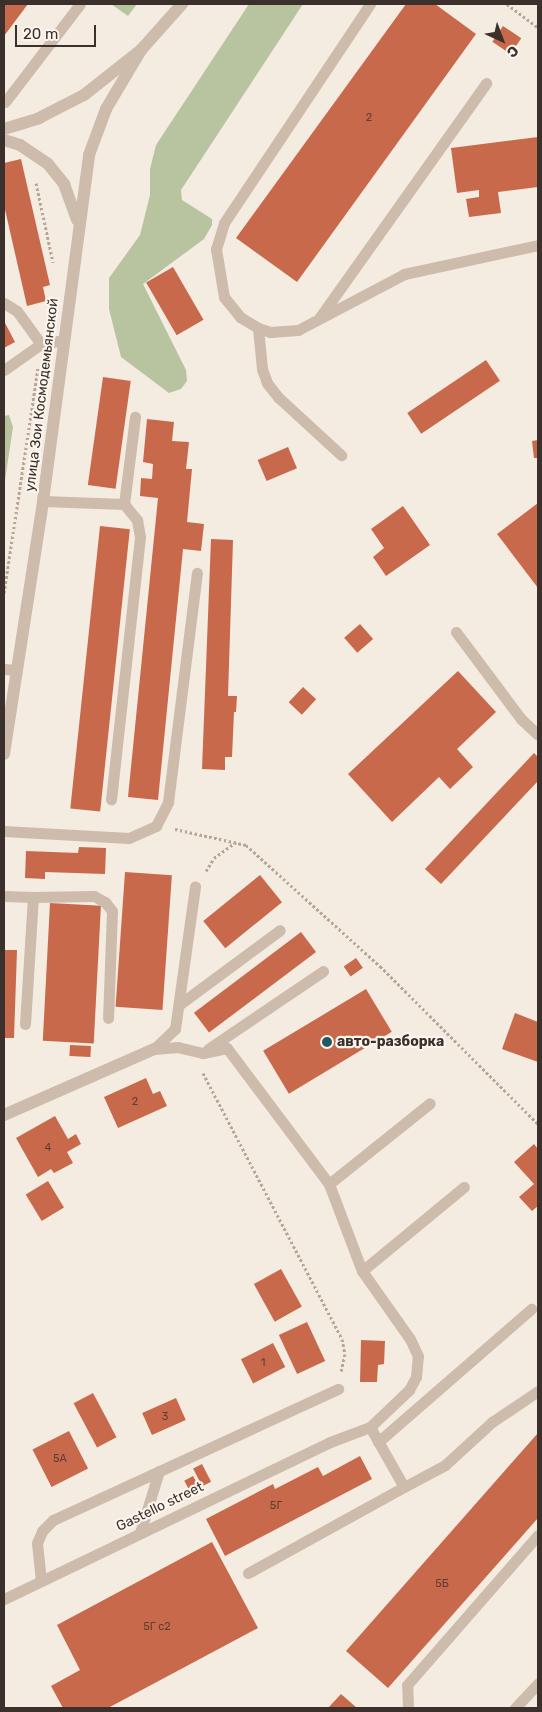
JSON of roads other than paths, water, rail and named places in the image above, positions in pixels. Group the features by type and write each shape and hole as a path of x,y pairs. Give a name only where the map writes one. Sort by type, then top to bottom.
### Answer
{"street":[{"path":"4,128 39,118 84,95 141,50 182,4"},
{"name":"улица Зои Космодемьянской","path":"4,754 43,501 78,223 89,155 106,109 141,50"},
{"path":"4,140 20,145 48,164 64,184 78,223"},
{"path":"4,1115 154,1049"}],"lane":[{"path":"5,102 80,4"},
{"path":"370,4 224,223 216,249 224,297 240,317 258,328 270,332 298,330 404,274 538,244"},
{"path":"319,319 486,83"},
{"path":"4,303 17,311 41,344"},
{"path":"258,328 262,369 267,383 278,397 341,455"},
{"path":"4,370 41,344 64,340"},
{"path":"111,799 140,537 137,520 124,504 135,417"},
{"path":"43,501 124,504"},
{"path":"4,831 129,838 156,826 168,802 197,573"},
{"path":"456,632 521,719 538,735"},
{"path":"4,669 17,670"},
{"path":"154,1049 175,1029 196,886"},
{"path":"4,896 94,896 105,902 112,911 108,1018"},
{"path":"25,1024 33,896"},
{"path":"180,1004 280,930"},
{"path":"203,1053 323,971"},
{"path":"154,1049 178,1047 203,1053 227,1048 329,1184 362,1271 410,1338 418,1356 416,1377 409,1390 370,1428 404,1487"},
{"path":"329,1184 430,1102"},
{"path":"362,1271 464,1187"},
{"path":"378,1442 531,1309"},
{"path":"41,1581 37,1543 42,1531 53,1520 338,1389"},
{"path":"248,1573 445,1465 492,1422 538,1391"},
{"name":"Gastello street","path":"4,1599 330,1442 370,1428"},
{"path":"140,1533 158,1471"},
{"path":"408,1708 408,1685 538,1535"},
{"path":"515,1708 538,1683"}],"place":[{"name":"авто-разборка","path":"327,1042"}]}
